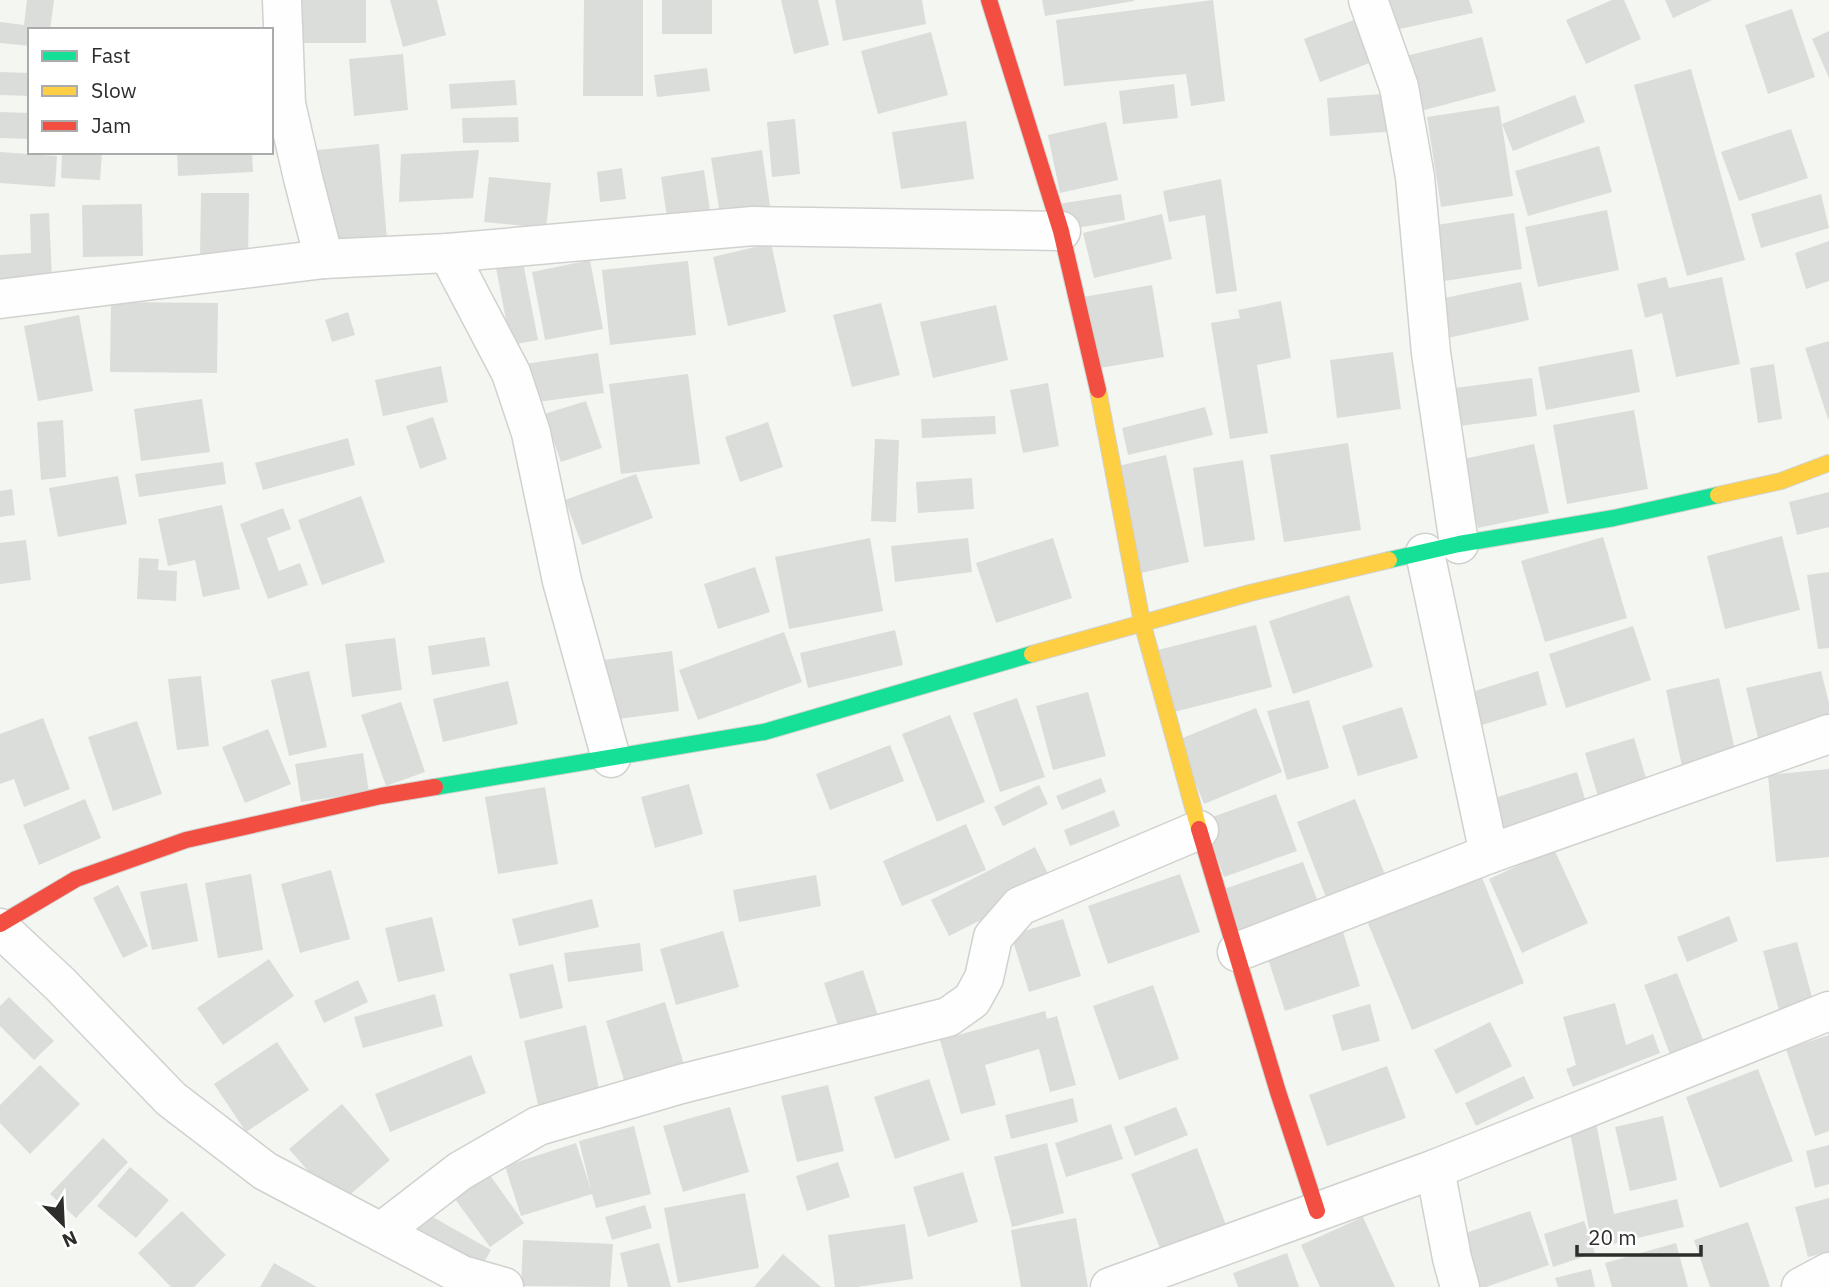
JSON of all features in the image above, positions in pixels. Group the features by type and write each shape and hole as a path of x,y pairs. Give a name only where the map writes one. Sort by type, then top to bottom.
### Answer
{"street":[{"path":"282,0 286,104 324,259"},
{"path":"989,0 1062,231 1104,414 1142,622 1199,830 1317,1211"},
{"path":"1368,0 1399,87 1415,177 1431,353 1442,549 1489,854"},
{"path":"0,299 324,259 448,253 753,226 1062,231"},
{"path":"448,253 511,373 531,433 562,581 611,758"},
{"path":"504,1287 463,1281 382,1232 265,1171 171,1099 0,926 76,879 186,840 382,796 764,732 1251,593 1442,549 1627,515 1781,481 1829,463"},
{"path":"1237,953 1489,854 1829,734"},
{"path":"382,1232 460,1171 538,1126 681,1084 948,1017 972,1000 984,978 993,937 1020,906 1199,830"},
{"path":"1110,1287 1435,1168 1829,1011"},
{"path":"1435,1168 1460,1287"},
{"path":"1801,1287 1829,1272"}],"building":[{"path":"27,0 54,0 50,28 28,28 28,46 0,43 0,22 24,25"},
{"path":"291,0 366,0 366,43 291,43"},
{"path":"390,0 437,0 446,35 403,47"},
{"path":"584,0 643,0 643,96 583,96"},
{"path":"662,0 712,0 712,34 662,34"},
{"path":"781,0 818,0 829,45 794,54"},
{"path":"835,0 922,0 926,24 843,41"},
{"path":"1042,0 1134,0 1134,1 1045,16"},
{"path":"1213,0 1225,101 1191,106 1186,74 1064,86 1056,20"},
{"path":"1387,0 1469,0 1473,13 1395,30"},
{"path":"1612,0 1624,0 1641,39 1586,64 1566,20"},
{"path":"1665,0 1712,0 1673,18"},
{"path":"1792,9 1815,77 1768,94 1745,25"},
{"path":"1364,16 1380,59 1320,82 1304,39"},
{"path":"1829,31 1829,78 1812,39"},
{"path":"931,32 948,95 878,114 861,51"},
{"path":"1482,37 1496,91 1421,111 1406,56"},
{"path":"403,54 408,110 354,116 349,59"},
{"path":"707,68 710,91 657,97 654,75"},
{"path":"1691,69 1745,260 1687,276 1634,85"},
{"path":"0,72 28,73 28,96 0,95"},
{"path":"515,80 517,105 451,109 449,84"},
{"path":"1174,84 1178,118 1123,124 1119,91"},
{"path":"1396,93 1399,131 1330,136 1327,98"},
{"path":"1575,95 1585,122 1513,151 1502,124"},
{"path":"1499,106 1513,196 1441,207 1427,117"},
{"path":"0,112 28,113 28,139 0,138"},
{"path":"518,117 519,142 463,143 462,118"},
{"path":"795,119 800,174 772,177 767,122"},
{"path":"966,121 974,179 901,189 892,132"},
{"path":"1106,122 1118,180 1060,193 1048,135"},
{"path":"1791,129 1808,178 1739,201 1721,152"},
{"path":"379,144 387,240 324,246 317,150"},
{"path":"1599,146 1612,192 1528,216 1515,171"},
{"path":"479,150 473,198 399,202 401,154"},
{"path":"762,150 771,213 721,221 711,158"},
{"path":"0,152 57,156 55,187 0,183"},
{"path":"62,154 102,154 100,180 61,178"},
{"path":"177,154 252,154 253,172 178,176"},
{"path":"622,168 626,199 600,202 597,172"},
{"path":"704,170 711,218 668,224 661,177"},
{"path":"489,177 551,183 546,228 484,222"},
{"path":"1221,179 1237,291 1216,294 1205,215 1169,222 1163,191"},
{"path":"201,193 249,193 248,261 200,260"},
{"path":"1121,194 1125,220 1064,230 1059,204"},
{"path":"1821,194 1829,228 1761,248 1751,214"},
{"path":"142,204 143,256 83,257 82,205"},
{"path":"1607,210 1619,270 1538,287 1525,227"},
{"path":"49,213 52,279 0,282 0,255 31,253 30,214"},
{"path":"1514,213 1522,269 1438,282 1430,226"},
{"path":"1162,214 1172,259 1094,278 1083,233"},
{"path":"1829,241 1829,281 1806,289 1795,253"},
{"path":"771,243 786,312 728,326 713,257"},
{"path":"521,252 538,340 511,345 494,258"},
{"path":"590,260 603,329 545,340 532,272"},
{"path":"688,261 696,335 610,345 602,270"},
{"path":"1666,277 1669,288 1722,277 1740,364 1676,377 1662,313 1645,318 1637,284"},
{"path":"1521,282 1529,320 1443,339 1435,300"},
{"path":"1152,285 1164,357 1094,369 1083,297"},
{"path":"1281,301 1291,358 1257,365 1268,433 1230,439 1211,323 1240,318 1238,310"},
{"path":"111,302 218,303 217,373 110,372"},
{"path":"881,303 900,375 852,387 833,315"},
{"path":"996,305 1008,360 933,378 920,322"},
{"path":"348,312 355,335 332,342 325,320"},
{"path":"79,315 93,391 38,401 24,326"},
{"path":"1829,341 1829,419 1828,419 1805,348"},
{"path":"1632,349 1640,392 1546,410 1538,367"},
{"path":"1393,352 1401,409 1337,418 1330,360"},
{"path":"598,353 604,393 530,403 525,364"},
{"path":"1774,364 1782,419 1758,423 1750,368"},
{"path":"441,366 448,402 383,416 375,380"},
{"path":"688,374 700,464 621,474 609,384"},
{"path":"1532,378 1537,416 1451,427 1447,389"},
{"path":"1048,383 1059,446 1023,453 1010,390"},
{"path":"202,399 210,452 141,461 134,409"},
{"path":"586,401 602,448 561,462 544,414"},
{"path":"1205,407 1213,435 1128,455 1122,428"},
{"path":"1634,410 1648,489 1567,504 1553,425"},
{"path":"995,416 996,434 922,438 921,419"},
{"path":"433,417 447,459 420,469 406,426"},
{"path":"63,420 66,477 41,480 37,422"},
{"path":"768,422 783,467 740,482 725,437"},
{"path":"348,438 355,465 263,490 255,463"},
{"path":"875,439 899,440 896,522 871,521"},
{"path":"1348,443 1361,530 1284,542 1270,455"},
{"path":"1534,444 1549,513 1478,528 1463,459"},
{"path":"1166,455 1189,562 1141,573 1118,466"},
{"path":"1243,460 1255,540 1204,547 1193,468"},
{"path":"223,462 226,484 139,497 135,474"},
{"path":"636,474 653,518 582,545 565,500"},
{"path":"118,476 127,524 58,537 49,488"},
{"path":"972,478 974,509 918,513 916,482"},
{"path":"12,489 15,515 0,517 0,491"},
{"path":"1829,492 1829,527 1797,535 1789,502"},
{"path":"361,496 385,562 322,585 298,520"},
{"path":"222,505 240,589 203,597 195,560 168,566 158,519"},
{"path":"283,508 291,529 267,538 279,571 300,563 308,585 268,599 240,524"},
{"path":"1782,536 1800,610 1725,629 1707,556"},
{"path":"1603,537 1627,618 1545,642 1521,561"},
{"path":"870,538 883,611 789,629 775,557"},
{"path":"968,538 972,572 895,582 891,546"},
{"path":"1053,538 1072,598 996,623 976,563"},
{"path":"26,540 31,580 0,584 0,543"},
{"path":"139,558 159,559 158,570 177,571 176,601 137,599"},
{"path":"755,567 770,612 718,629 704,584"},
{"path":"1829,572 1829,648 1818,649 1807,575"},
{"path":"1349,595 1373,667 1293,694 1269,621"},
{"path":"1256,625 1272,687 1174,712 1158,650"},
{"path":"1633,626 1651,680 1566,708 1549,654"},
{"path":"895,630 903,665 808,688 800,653"},
{"path":"784,632 802,682 698,720 679,670"},
{"path":"485,637 490,666 432,675 428,646"},
{"path":"395,638 402,690 352,697 345,644"},
{"path":"672,651 679,711 603,721 595,661"},
{"path":"309,671 327,747 289,756 271,680"},
{"path":"1538,671 1547,705 1482,725 1472,692"},
{"path":"1821,671 1829,703 1829,727 1759,742 1746,688"},
{"path":"201,676 209,746 177,750 168,679"},
{"path":"1719,678 1737,759 1683,771 1666,690"},
{"path":"508,681 518,724 443,742 433,699"},
{"path":"1088,692 1106,756 1053,770 1036,706"},
{"path":"1017,698 1045,777 1000,792 973,713"},
{"path":"1309,700 1329,768 1287,780 1267,711"},
{"path":"401,702 425,772 386,786 361,715"},
{"path":"1402,707 1418,758 1358,776 1342,726"},
{"path":"1256,708 1282,772 1204,804 1178,740"},
{"path":"950,715 985,802 937,822 902,734"},
{"path":"43,718 70,789 24,807 14,779 0,784 0,734"},
{"path":"137,721 162,794 113,811 88,737"},
{"path":"268,729 291,784 245,803 222,747"},
{"path":"1634,738 1649,788 1600,803 1585,753"},
{"path":"890,745 904,781 830,810 816,774"},
{"path":"363,753 369,792 301,802 295,764"},
{"path":"1829,769 1829,857 1776,862 1768,775"},
{"path":"1577,772 1590,816 1501,843 1488,800"},
{"path":"1101,778 1106,792 1062,810 1056,796"},
{"path":"689,784 703,834 655,848 641,797"},
{"path":"1039,785 1048,804 1003,826 994,807"},
{"path":"545,787 558,864 498,874 485,797"},
{"path":"1276,794 1297,851 1224,877 1204,820"},
{"path":"85,799 101,838 39,865 23,825"},
{"path":"1355,799 1388,882 1329,905 1297,822"},
{"path":"1114,810 1120,826 1070,846 1064,830"},
{"path":"966,824 986,870 902,906 883,861"},
{"path":"1035,847 1053,884 949,936 931,900"},
{"path":"1554,849 1588,923 1522,953 1489,879"},
{"path":"1303,862 1322,913 1243,941 1224,889"},
{"path":"331,870 350,939 300,953 281,884"},
{"path":"251,874 263,950 218,958 205,883"},
{"path":"1180,874 1200,932 1108,964 1088,906"},
{"path":"816,875 821,906 739,922 733,890"},
{"path":"1481,875 1524,983 1412,1030 1367,921"},
{"path":"187,883 198,941 152,950 140,892"},
{"path":"118,885 148,946 123,958 93,898"},
{"path":"592,899 599,927 519,946 512,919"},
{"path":"1729,916 1738,941 1687,962 1677,937"},
{"path":"432,917 445,971 398,982 385,928"},
{"path":"1063,919 1081,976 1029,992 1011,935"},
{"path":"723,931 739,987 676,1005 660,949"},
{"path":"1343,932 1360,986 1285,1011 1267,956"},
{"path":"1797,942 1815,1008 1781,1018 1763,951"},
{"path":"640,943 643,971 568,982 564,953"},
{"path":"269,959 294,996 223,1045 197,1008"},
{"path":"553,964 563,1008 520,1019 509,974"},
{"path":"863,970 881,1025 842,1038 824,983"},
{"path":"1677,973 1705,1045 1671,1057 1644,985"},
{"path":"358,980 368,1002 324,1023 314,1001"},
{"path":"1153,985 1179,1059 1119,1080 1093,1006"},
{"path":"435,994 443,1026 363,1048 354,1017"},
{"path":"9,997 54,1041 34,1060 0,1026 0,1006"},
{"path":"665,1002 686,1071 627,1090 606,1021"},
{"path":"1615,1003 1626,1045 1653,1034 1660,1053 1573,1087 1566,1069 1576,1065 1563,1017"},
{"path":"1370,1004 1380,1041 1342,1051 1332,1015"},
{"path":"1045,1011 1047,1019 1057,1016 1076,1085 1050,1092 1039,1049 985,1065 996,1105 961,1114 940,1040"},
{"path":"1490,1022 1512,1066 1456,1094 1434,1050"},
{"path":"586,1025 601,1099 540,1114 524,1041"},
{"path":"1829,1035 1829,1131 1815,1136 1786,1049"},
{"path":"277,1042 309,1090 246,1132 214,1084"},
{"path":"471,1055 486,1093 390,1132 375,1094"},
{"path":"40,1065 80,1104 30,1154 0,1123 0,1105"},
{"path":"1387,1066 1406,1118 1327,1146 1309,1095"},
{"path":"1758,1069 1793,1161 1720,1188 1686,1097"},
{"path":"1524,1076 1534,1098 1476,1126 1465,1103"},
{"path":"929,1079 950,1140 895,1159 874,1097"},
{"path":"828,1085 844,1151 797,1162 781,1096"},
{"path":"1073,1098 1078,1122 1011,1139 1005,1115"},
{"path":"342,1104 390,1160 338,1205 289,1149"},
{"path":"730,1107 749,1172 683,1192 663,1126"},
{"path":"1176,1107 1188,1135 1135,1156 1124,1127"},
{"path":"1663,1116 1677,1180 1630,1191 1615,1127"},
{"path":"1596,1123 1614,1214 1677,1199 1684,1227 1596,1248 1589,1229 1569,1128"},
{"path":"1111,1124 1123,1159 1066,1177 1055,1143"},
{"path":"634,1126 651,1194 596,1208 592,1194 521,1216 505,1166 576,1143 591,1190 579,1141"},
{"path":"103,1138 128,1162 76,1218 50,1194"},
{"path":"1047,1143 1064,1213 1012,1227 994,1157"},
{"path":"1829,1145 1829,1184 1815,1188 1806,1151"},
{"path":"1197,1148 1226,1225 1161,1251 1131,1174"},
{"path":"838,1162 850,1197 807,1211 796,1176"},
{"path":"130,1167 169,1200 136,1238 97,1206"},
{"path":"487,1171 524,1223 490,1247 452,1195"},
{"path":"963,1172 978,1222 928,1237 913,1187"},
{"path":"745,1193 759,1268 678,1283 664,1208"},
{"path":"1829,1198 1829,1252 1808,1257 1795,1207"},
{"path":"645,1205 652,1228 612,1240 605,1217"},
{"path":"417,1208 491,1250 476,1276 402,1234"},
{"path":"182,1211 226,1255 194,1287 171,1287 138,1253"},
{"path":"1530,1211 1549,1265 1486,1287 1474,1287 1457,1236"},
{"path":"1363,1217 1395,1287 1320,1287 1301,1245"},
{"path":"1076,1218 1088,1287 1021,1287 1011,1230"},
{"path":"1584,1221 1595,1253 1553,1267 1544,1234"},
{"path":"1748,1222 1770,1287 1710,1287 1694,1240"},
{"path":"905,1224 913,1279 857,1287 835,1287 828,1235"},
{"path":"523,1240 613,1244 610,1287 521,1286"},
{"path":"659,1243 671,1287 628,1287 620,1253"},
{"path":"1676,1243 1688,1287 1612,1287 1605,1263"},
{"path":"1287,1253 1299,1287 1238,1287 1233,1273"},
{"path":"783,1254 821,1287 754,1287"},
{"path":"274,1263 317,1287 260,1287"},
{"path":"1591,1269 1595,1287 1558,1287 1555,1278"}],"traffic: fast":[{"path":"1389,560 1459,544 1614,518 1718,495"},
{"path":"435,787 764,732 1032,654"}],"traffic: slow":[{"path":"1098,390 1142,622 1199,829"},
{"path":"1718,495 1781,481 1829,463"},
{"path":"1032,654 1250,593 1389,560"}],"traffic: jam":[{"path":"989,0 1061,231 1098,390"},
{"path":"0,924 76,879 186,840 381,796 435,787"},
{"path":"1199,829 1278,1092 1317,1211"}]}
